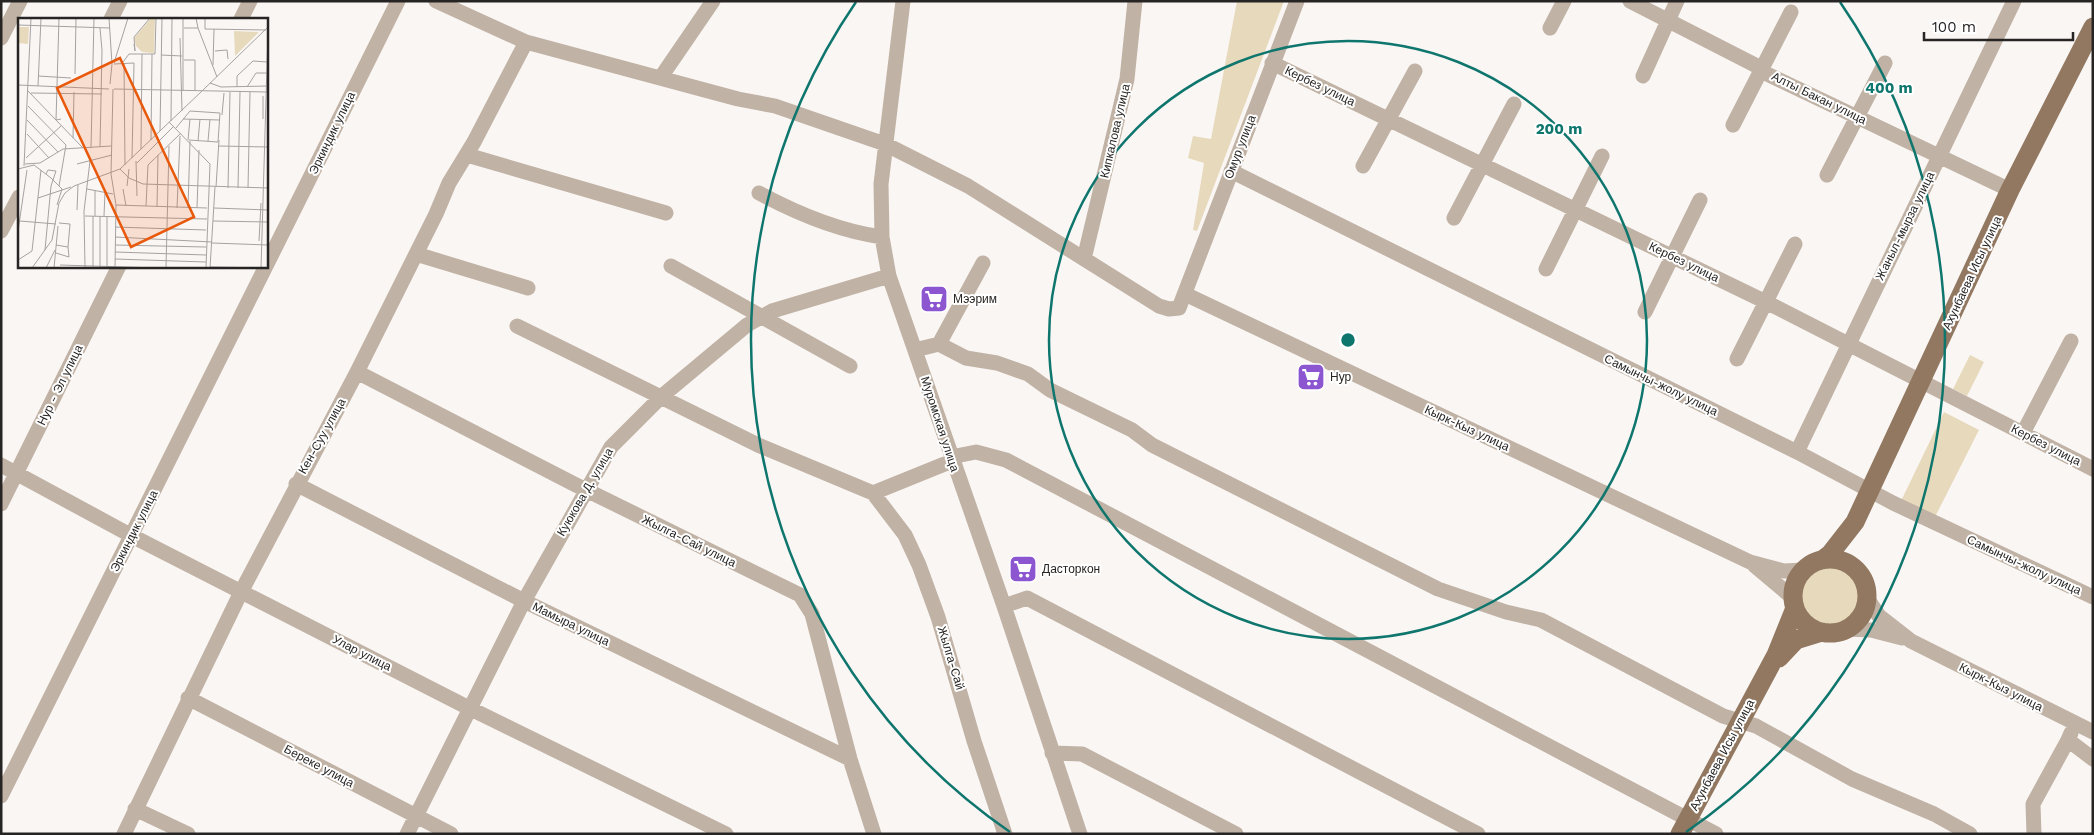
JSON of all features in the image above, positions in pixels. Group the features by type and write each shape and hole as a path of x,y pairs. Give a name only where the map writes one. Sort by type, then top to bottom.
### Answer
{"main road":[{"name":"Ахунбаева Исы улица","path":"1822,560 1830,554 1855,522 2010,190 2093,27"},
{"name":"Ахунбаева Исы улица","path":"1854,568 1852,544 1855,522"},
{"path":"1822,560 1838,560 1854,568 1864,581 1867,598 1864,609 1858,619 1845,629 1834,632 1822,632 1806,624 1794,603 1795,584 1804,570 1822,560"},
{"name":"Ахунбаева Исы улица","path":"1684,826 1782,642 1794,603"},
{"name":"Ахунбаева Исы улица","path":"1764,677 1780,656 1796,640 1822,632"}],"street":[{"path":"1,38 20,1"},
{"path":"112,18 120,1"},
{"path":"242,18 250,1"},
{"name":"Эркиндик улица","path":"268,262 398,1"},
{"path":"436,1 526,42 738,99 775,106 885,144 968,186 1164,307 1179,308 1185,294"},
{"path":"661,77 713,1"},
{"name":"Муромская улица","path":"903,1 881,184 882,237 889,276 951,459 1004,606 1080,834"},
{"name":"Кипкалова улица","path":"1084,259 1127,80 1135,1"},
{"name":"Омур улица","path":"1185,294 1297,1"},
{"path":"1550,28 1564,1"},
{"name":"Алты Бакан улица","path":"1630,1 1761,69 2010,190"},
{"path":"1643,76 1678,1"},
{"name":"Жаныл-мырза улица","path":"1797,452 1847,344 2014,1"},
{"path":"1733,126 1791,12"},
{"name":"Кен-Суу улица","path":"124,834 240,592 357,372 449,183 467,154 526,42"},
{"name":"Кербез улица","path":"1272,63 1766,302 2093,469"},
{"path":"1827,175 1885,63"},
{"path":"1363,166 1390,120 1415,71"},
{"path":"1454,218 1514,104"},
{"path":"467,154 666,213"},
{"path":"1546,269 1602,156"},
{"name":"Самынчы-жолу улица","path":"1231,171 1870,490 2032,570 2093,597"},
{"path":"759,193 817,220 844,230 882,237"},
{"path":"1,231 18,199"},
{"path":"1645,312 1700,200"},
{"path":"1737,359 1795,244"},
{"path":"416,254 528,288"},
{"path":"940,344 983,264"},
{"path":"671,266 764,316 850,366"},
{"name":"Нур - Эл улица","path":"1,504 118,268"},
{"name":"Эркиндик улица","path":"1,796 265,268"},
{"name":"Куюкова Д. улица","path":"407,834 524,601 610,447 662,396 747,325 772,311 889,276"},
{"name":"Кырк-Кыз улица","path":"1185,294 1750,562 1784,571 1804,570"},
{"path":"517,326 758,445 873,492 951,459 976,452 1006,460 1684,826 1716,834"},
{"path":"2023,434 2071,341"},
{"path":"915,350 940,344 966,358 997,363 1028,374 1050,390 1132,430 1152,445 1438,589 1506,612 1541,620 1722,716 1756,726 1852,779 1934,814 1970,834"},
{"name":"Жылга-Сай улица","path":"357,372 585,490 800,596 812,614 850,759 874,834"},
{"name":"Улар улица","path":"1,465 240,592 471,709 726,834"},
{"name":"Мамыра улица","path":"296,484 524,601 850,759"},
{"name":"Жылга-Сай","path":"873,492 905,535 919,565 938,617 974,741 1005,834"},
{"name":"Кырк-Кыз улица","path":"1750,562 1794,603"},
{"path":"1004,606 1027,598 1478,834"},
{"name":"Кырк-Кыз улица","path":"1867,598 1879,616 1911,641 2093,732"},
{"name":"Кырк-Кыз улица","path":"1845,629 1871,630 1911,641"},
{"name":"Береке улица","path":"188,698 451,834"},
{"path":"2034,834 2033,804 2075,724"},
{"path":"2068,740 2093,759"},
{"path":"1052,754 1082,754 1236,834"},
{"path":"136,809 188,834"}],"shaded area":[{"path":"1237,1 1284,1 1197,231 1193,230 1204,163 1188,158 1193,136 1211,139"},
{"path":"1970,355 1984,362 1967,396 1953,389"},
{"path":"1944,412 1979,430 1934,519 1900,503"},
{"path":"1830,566 1846,571 1851,575 1855,580 1860,596 1855,612 1851,617 1846,621 1830,626 1814,621 1809,617 1805,612 1800,596 1805,580 1809,575 1814,571"}],"place":[{"name":"Мээрим","path":"934,299"},
{"name":"Нур","path":"1311,377"},
{"name":"Дасторкон","path":"1023,569"}]}
